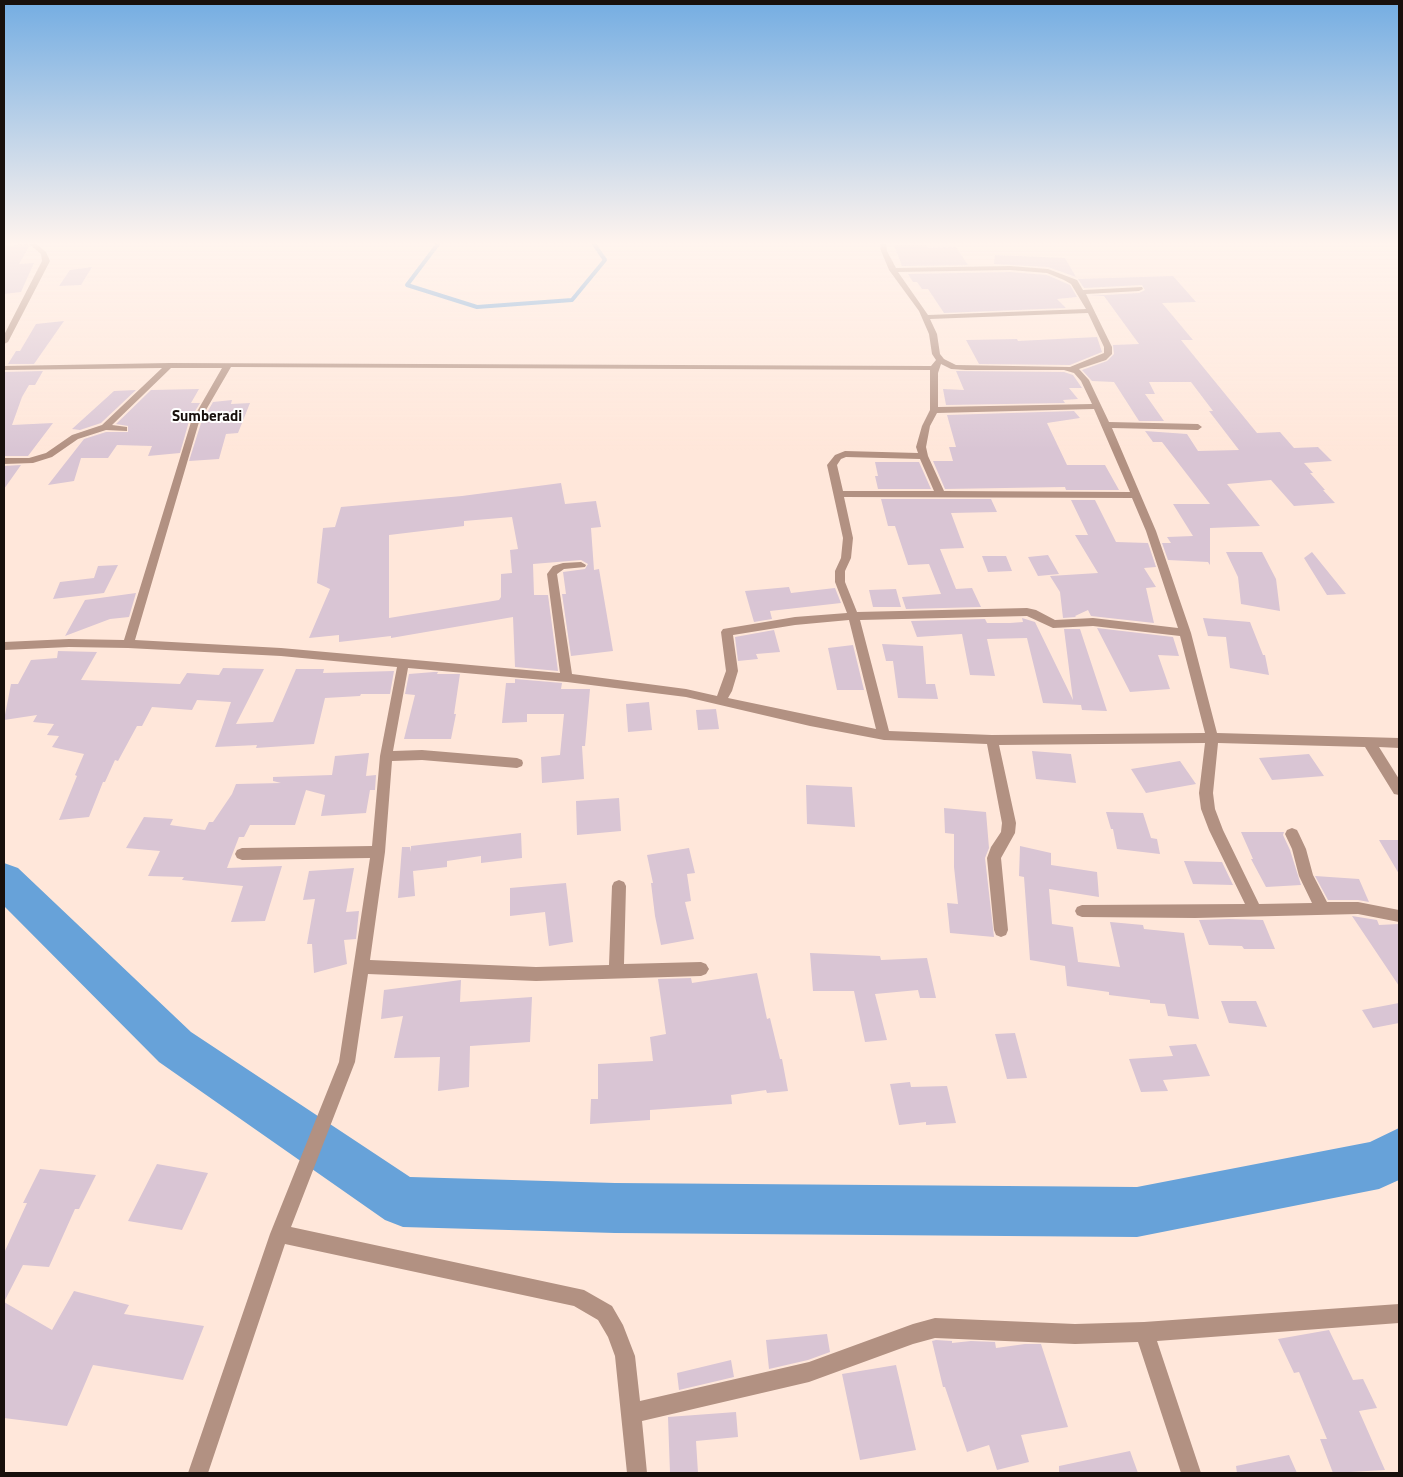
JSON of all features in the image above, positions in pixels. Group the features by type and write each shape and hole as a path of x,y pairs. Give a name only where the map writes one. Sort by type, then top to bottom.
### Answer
{"street":[{"path":"4,342 19,313"},
{"path":"923,313 933,334 938,365 934,410 921,447 923,456 940,494"},
{"path":"926,317 1038,313"},
{"path":"1072,369 1108,354 1108,347 1092,313"},
{"path":"105,427 170,365"},
{"path":"4,368 170,365 938,365 966,368 1058,367 1077,371 1085,380 1106,425 1151,531 1184,634 1212,738 1206,794 1208,809 1216,830 1255,910"},
{"path":"128,644 195,422 228,365"},
{"path":"934,410 1097,406"},
{"path":"1106,425 1198,427"},
{"path":"4,462 30,461 49,455 75,437 105,427 124,429"},
{"path":"884,735 858,628 840,582 840,571 846,558 848,538 832,465 838,457 845,454 923,456"},
{"path":"839,494 1135,495"},
{"path":"567,678 552,574 557,568 563,566 581,565"},
{"path":"720,700 726,691 732,671 727,632 817,618 1027,612 1053,624 1092,622 1184,634"},
{"path":"4,646 69,643 128,644 281,652 567,678 686,693 810,722 884,735 992,740 1212,738 1399,743"},
{"path":"198,1473 278,1234 347,1062 378,852 386,756 403,664"},
{"path":"992,740 1009,828 994,858 1001,930"},
{"path":"1369,742 1399,790"},
{"path":"386,756 422,755 517,763"},
{"path":"1292,834 1299,848 1306,876 1323,909"},
{"path":"242,854 378,852"},
{"path":"616,970 619,886"},
{"path":"1082,911 1195,912 1362,909 1399,916"},
{"path":"361,967 536,974 616,970 701,969"},
{"path":"278,1234 577,1298 605,1313 616,1332 625,1356 637,1473"},
{"path":"632,1413 809,1372 924,1330 947,1328 1076,1334 1144,1332 1399,1314"},
{"path":"1144,1332 1191,1473"}],"building":[{"path":"1116,313 1170,313 1193,340 1181,340 1257,433 1280,432 1294,448 1318,447 1332,461 1304,463 1325,490 1323,490 1335,503 1294,506 1271,480 1227,484 1260,526 1210,528 1210,565 1208,562 1168,560 1162,543 1171,543 1167,537 1193,536 1173,504 1210,504 1162,442 1153,442 1145,431 1187,434 1198,451 1239,450 1209,411 1213,411 1191,382 1149,382 1155,394 1145,394 1164,421 1139,421 1114,382 1092,381 1082,370 1107,361 1114,354 1113,345 1139,344"},
{"path":"64,321 34,364 8,364 16,351 20,351 36,324"},
{"path":"1097,337 1102,352 1070,365 979,364 966,340 1017,339 1018,341"},
{"path":"43,371 35,385 29,385 22,397 12,425 53,423 28,456 4,456 4,372"},
{"path":"956,371 1064,372 1073,375 1082,388 1069,388 1078,399 1063,400 1065,403 946,405 943,389 964,390"},
{"path":"199,389 191,403 200,403 189,421 180,453 148,456 152,446 117,445 108,458 81,458 74,481 48,485 84,439 106,432 128,432 128,426 116,424 151,390"},
{"path":"136,390 101,423 80,430 72,429 114,391"},
{"path":"232,400 231,404 250,403 238,433 226,434 219,459 189,461 201,423 213,402"},
{"path":"1074,411 1080,418 1047,423 1067,465 1105,465 1119,490 1066,490 1065,487 945,489 933,461 953,461 949,447 956,447 947,415"},
{"path":"875,462 919,462 931,489 878,489 875,476 878,476"},
{"path":"21,465 4,489 4,466"},
{"path":"561,483 565,504 596,501 601,527 591,528 594,570 599,569 613,651 571,656 562,594 566,594 563,572 585,569 588,564 581,560 533,564 534,595 548,595 558,671 515,667 513,617 391,638 391,636 339,642 339,635 309,638 330,589 317,583 323,528 335,527 341,507 462,496","holes":["512,517 518,549 510,550 512,573 501,574 501,597 499,600 389,618 389,535 464,526 464,521"]},
{"path":"881,499 991,499 997,512 951,513 964,548 940,549 956,589 972,588 981,607 906,609 902,597 941,594 929,564 908,565 895,526 888,526"},
{"path":"1071,500 1095,500 1116,542 1148,543 1156,567 1144,568 1156,587 1146,588 1154,623 1091,616 1088,610 1076,617 1063,618 1060,592 1050,576 1098,573 1075,535 1088,535"},
{"path":"1226,552 1262,552 1276,579 1280,611 1241,604 1238,577"},
{"path":"1312,552 1346,594 1327,595 1304,558"},
{"path":"1048,555 1059,574 1038,576 1028,557"},
{"path":"982,556 1006,556 1012,571 988,572"},
{"path":"118,565 104,593 53,599 60,582 94,578 98,566"},
{"path":"789,587 791,593 835,588 841,603 770,611 772,619 754,622 745,591"},
{"path":"896,589 901,607 873,607 869,590"},
{"path":"136,593 129,617 110,619 65,636 85,600"},
{"path":"1022,618 1035,622 1073,700 1064,629 1080,629 1107,711 1082,710 1081,705 1043,703 1027,638 987,639 995,676 970,675 962,634 917,637 911,621 985,619 987,623 1010,623 1023,622"},
{"path":"1203,618 1250,622 1263,655 1265,655 1269,675 1230,668 1226,637 1208,636"},
{"path":"1097,628 1173,637 1179,656 1158,655 1170,689 1130,692"},
{"path":"774,630 780,652 756,654 758,659 738,661 735,637"},
{"path":"882,644 923,646 926,684 935,684 938,699 898,698 893,661 886,661"},
{"path":"853,645 864,690 837,690 828,648"},
{"path":"58,651 97,652 81,680 180,684 187,673 219,675 223,668 264,669 236,724 273,722 296,669 324,669 323,673 394,671 390,694 361,694 360,696 325,698 314,744 256,748 257,745 215,747 231,702 197,700 192,710 152,707 142,726 137,726 118,761 115,760 105,782 103,782 89,817 59,820 84,754 52,747 59,736 47,735 54,724 33,722 37,715 4,720 11,684 18,684 31,660 57,658"},
{"path":"438,672 437,674 460,674 454,714 456,714 451,739 404,739 415,695 405,694 409,674"},
{"path":"515,679 562,683 561,689 590,689 585,746 582,746 584,779 542,783 541,757 560,755 564,714 527,714 527,722 502,723 506,683 515,683"},
{"path":"649,702 652,730 628,732 626,704"},
{"path":"716,709 719,729 698,730 696,710"},
{"path":"1032,751 1071,754 1076,783 1036,779"},
{"path":"369,753 366,776 376,775 375,790 370,790 366,813 321,816 325,795 306,790 295,825 250,825 244,837 239,837 227,868 282,866 265,921 231,922 243,886 182,880 184,877 148,876 160,851 126,848 144,817 173,819 170,825 205,830 209,822 213,822 232,794 236,784 281,783 273,781 273,777 332,775 335,756"},
{"path":"1309,754 1324,776 1272,780 1259,758"},
{"path":"1180,761 1196,784 1146,793 1131,769"},
{"path":"806,785 852,787 855,827 807,824"},
{"path":"619,798 621,831 577,835 576,801"},
{"path":"944,808 986,812 989,848 985,858 994,937 950,933 947,903 958,904 954,867 954,834 945,833"},
{"path":"1106,812 1143,813 1151,838 1157,839 1160,854 1117,849 1113,829 1111,829"},
{"path":"1241,832 1284,832 1283,835 1290,850 1301,885 1266,887 1251,859 1253,859"},
{"path":"521,833 522,858 481,863 481,856 447,861 447,867 413,871 415,896 398,898 402,847 410,847 411,852 411,846"},
{"path":"1379,840 1399,840 1399,874"},
{"path":"1020,846 1051,853 1051,865 1097,872 1099,897 1049,889 1052,924 1073,927 1078,962 1120,967 1110,922 1143,925 1144,929 1184,933 1199,1019 1168,1016 1165,1004 1150,1003 1150,1000 1109,995 1109,992 1067,986 1065,966 1030,960 1024,877 1019,876"},
{"path":"689,848 695,873 687,874 691,901 685,902 694,939 661,945 655,916 651,883 653,883 647,855"},
{"path":"1184,861 1222,862 1233,885 1193,884"},
{"path":"354,868 346,912 359,911 356,939 344,940 347,964 314,973 312,944 307,944 315,899 303,900 309,871"},
{"path":"1315,876 1359,879 1369,902 1328,900"},
{"path":"566,883 573,942 549,946 545,912 510,916 510,888"},
{"path":"1352,916 1377,920 1379,925 1399,924 1399,986"},
{"path":"1199,920 1263,920 1275,949 1244,949 1242,946 1209,945"},
{"path":"810,953 880,956 881,960 927,958 936,998 920,998 918,990 875,994 887,1040 865,1042 854,991 813,991"},
{"path":"757,973 767,1019 770,1018 780,1059 782,1059 788,1091 767,1093 766,1090 731,1095 732,1104 650,1110 650,1120 590,1124 591,1099 598,1099 598,1064 653,1061 650,1037 666,1034 658,979 691,978 692,983"},
{"path":"461,980 460,1002 532,997 530,1042 470,1046 469,1087 438,1091 440,1057 394,1058 403,1016 381,1019 384,990"},
{"path":"1221,1001 1256,1001 1267,1027 1229,1023"},
{"path":"1399,1003 1399,1023 1373,1028 1362,1010"},
{"path":"1015,1033 1027,1078 1007,1079 995,1034"},
{"path":"1196,1044 1210,1076 1163,1080 1168,1091 1141,1092 1129,1059 1173,1056 1169,1046"},
{"path":"910,1082 911,1087 947,1086 956,1123 926,1125 926,1122 899,1125 890,1084"},
{"path":"157,1164 208,1173 182,1230 128,1221"},
{"path":"40,1169 96,1175 79,1209 75,1209 49,1267 23,1265 4,1302 4,1253 27,1203 23,1203"},
{"path":"74,1291 129,1305 124,1314 204,1326 183,1380 93,1365 67,1426 4,1418 4,1302 52,1330"},
{"path":"1329,1330 1353,1380 1363,1379 1377,1408 1359,1411 1385,1470 1333,1473 1320,1439 1327,1439 1299,1372 1294,1373 1278,1339"},
{"path":"827,1334 830,1352 808,1360 769,1369 766,1340"},
{"path":"932,1341 952,1341 952,1343 971,1341 995,1342 996,1348 1041,1344 1068,1427 1021,1435 1029,1462 997,1470 989,1445 967,1452 945,1387 943,1387"},
{"path":"731,1360 734,1377 679,1390 677,1373"},
{"path":"896,1365 916,1450 860,1460 842,1374"},
{"path":"736,1412 738,1437 696,1441 698,1473 670,1473 668,1417"},
{"path":"1130,1451 1138,1473 1059,1473 1059,1466"},
{"path":"1289,1455 1297,1473 1237,1473 1236,1466"}],"waterway":[{"path":"4,880 175,1047 403,1202 615,1208 1137,1212 1379,1165 1399,1152"}],"district":[{"name":"Sumberadi","path":"207,417"}]}
